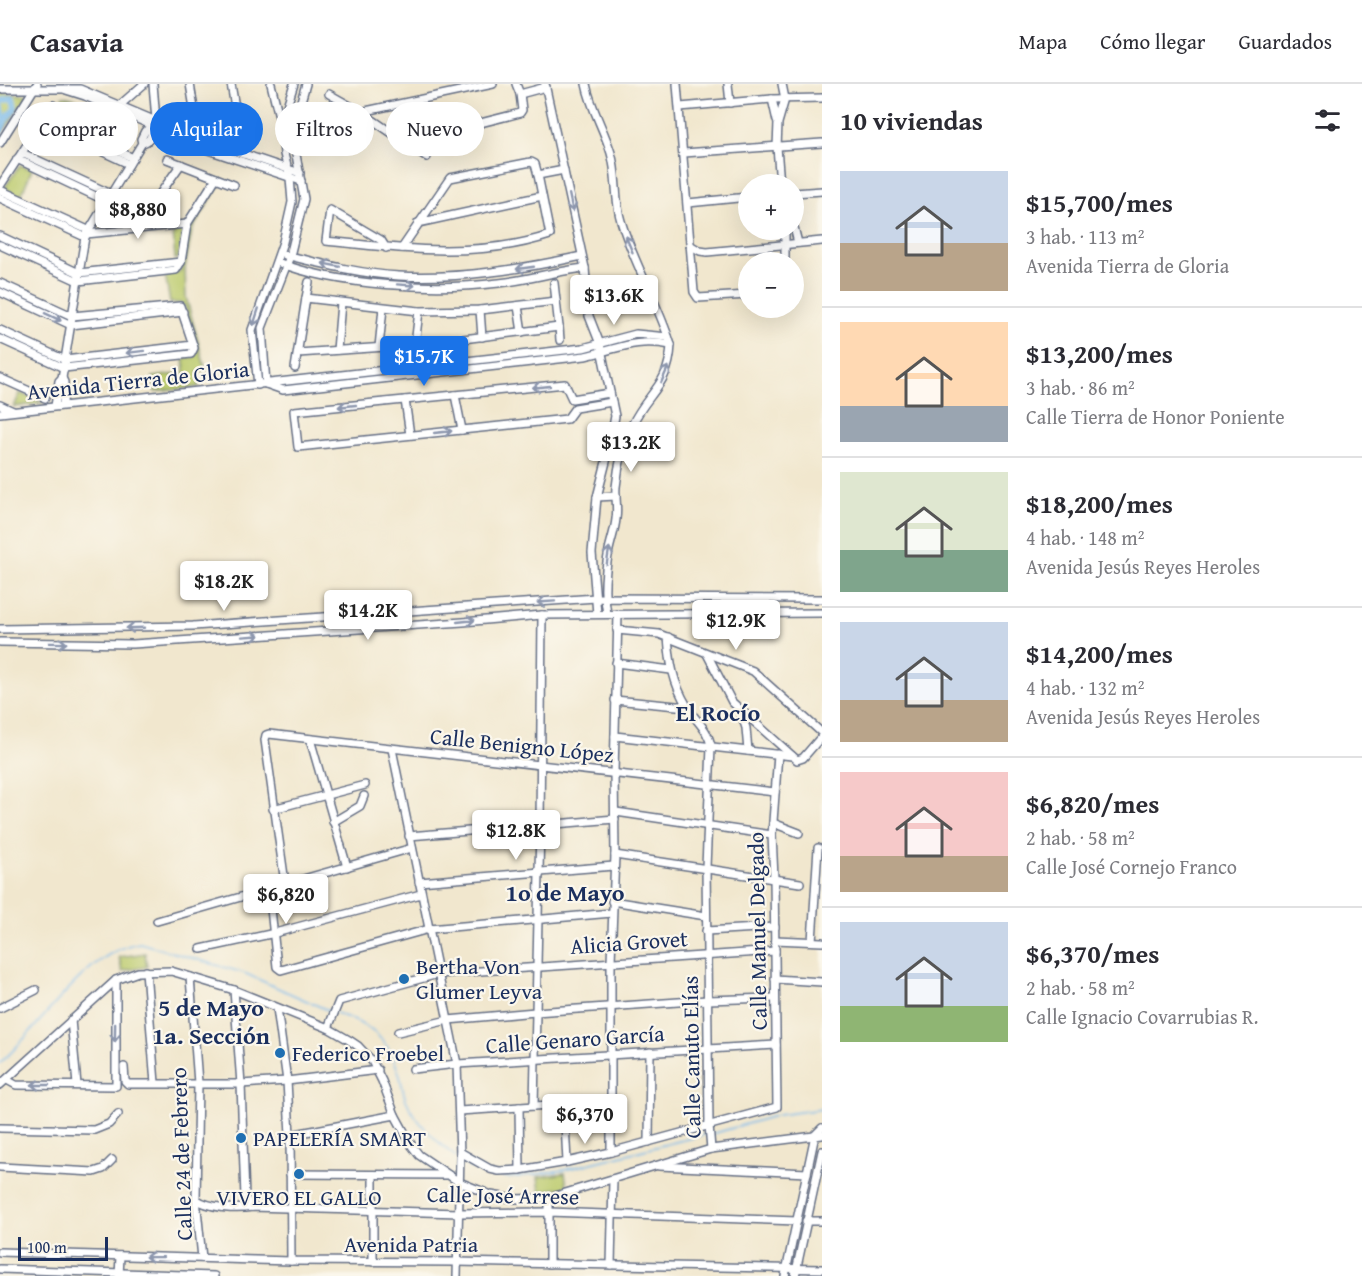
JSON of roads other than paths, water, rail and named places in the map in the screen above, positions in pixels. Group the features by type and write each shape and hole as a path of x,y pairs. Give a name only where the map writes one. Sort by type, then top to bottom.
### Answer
{"street":[{"path":"123,102 144,84"},
{"path":"153,84 155,102"},
{"path":"190,84 193,102"},
{"path":"231,84 234,102"},
{"path":"271,84 275,102"},
{"path":"288,102 294,84"},
{"path":"266,384 262,328 290,256 303,208 301,177 295,149 297,115 306,84"},
{"path":"374,109 493,84"},
{"path":"484,122 520,113 522,110 520,94 516,84"},
{"path":"586,84 595,117 611,152 616,176 617,205 624,232 671,345 667,372 639,412 631,427 622,456 616,496 616,519 597,614"},
{"path":"677,84 694,292 698,298 738,296"},
{"path":"728,84 730,103"},
{"path":"779,174 778,123 785,99 782,84"},
{"path":"0,89 36,86 84,90 113,102"},
{"path":"0,143 36,86"},
{"path":"520,94 546,86 585,268 589,320 600,344 612,402 615,421 597,497 592,554 600,599 607,614"},
{"path":"84,90 150,123"},
{"path":"329,94 343,102"},
{"path":"680,107 772,99 822,98"},
{"path":"772,99 778,123"},
{"path":"59,406 59,381 62,378 86,234 142,143 150,138"},
{"path":"684,153 822,143"},
{"path":"86,234 0,188 20,156 109,197"},
{"path":"120,156 131,161"},
{"path":"228,156 301,177"},
{"path":"248,156 289,174"},
{"path":"258,385 252,330 277,262 292,202 284,156"},
{"path":"167,159 234,185"},
{"path":"386,248 381,240 330,210 325,241 386,248 457,251 549,235 535,164 531,162 450,178 402,248"},
{"path":"136,228 181,165"},
{"path":"538,175 564,170"},
{"path":"0,245 79,277 176,270 181,262 187,224 216,178"},
{"path":"804,192 822,191"},
{"path":"418,224 542,196"},
{"path":"0,198 86,234 187,224"},
{"path":"688,203 738,198"},
{"path":"0,237 79,277 181,262"},
{"path":"785,240 785,252"},
{"path":"690,245 707,252 822,241"},
{"path":"279,254 398,276 436,276 503,271 582,256"},
{"path":"277,262 358,282 425,286 498,284 585,268"},
{"path":"295,368 309,282"},
{"path":"0,283 72,316 182,309"},
{"path":"554,283 560,340"},
{"path":"0,292 71,325 182,309"},
{"path":"306,298 419,311 480,310 556,301"},
{"path":"337,350 341,303"},
{"path":"519,306 522,332"},
{"path":"379,347 383,308"},
{"path":"0,339 64,364 191,354 194,345 182,309"},
{"path":"480,310 482,337"},
{"path":"415,345 419,311"},
{"path":"298,353 415,345 559,327"},
{"path":"0,330 64,364 194,345"},
{"name":"Avenida Tierra de Gloria","path":"0,413 583,348 636,334 668,337"},
{"path":"437,342 440,365"},
{"name":"Avenida Tierra de Gloria","path":"266,384 283,390 602,352 628,344 650,342 671,345"},
{"path":"426,343 428,366"},
{"path":"0,378 45,398"},
{"path":"610,393 572,399 566,384 294,411 298,447 567,419 575,408 612,402"},
{"path":"455,395 462,430"},
{"path":"405,400 410,435"},
{"path":"0,405 13,411"},
{"path":"597,497 616,496"},
{"path":"0,629 193,626 600,599 822,599"},
{"path":"0,642 133,644 542,615 822,613"},
{"path":"611,1152 610,1007 615,855 614,773 618,614"},
{"path":"534,1106 542,615"},
{"path":"193,626 193,640"},
{"path":"617,630 654,633 668,637 756,673 822,734 800,760 792,756 740,710 725,691 707,654"},
{"path":"668,637 671,670 687,707 708,735 711,747"},
{"path":"616,663 671,670"},
{"path":"615,700 687,707"},
{"path":"740,710 746,728 748,751"},
{"name":"Calle Benigno López","path":"273,809 266,735 775,792"},
{"path":"615,736 792,756"},
{"path":"309,740 347,867"},
{"name":"Calle Canuto Elías","path":"711,747 706,867 711,1146"},
{"path":"392,749 457,1064 460,1154 457,1276"},
{"name":"Calle Manuel Delgado","path":"710,1126 777,1107 772,835 778,754"},
{"path":"285,883 273,809 365,785"},
{"path":"333,822 360,806 364,796"},
{"path":"409,836 540,825 615,815 772,835"},
{"path":"773,823 798,833"},
{"path":"157,921 412,848"},
{"path":"812,941 819,886 819,848"},
{"path":"615,855 800,883"},
{"path":"419,882 614,866"},
{"path":"269,889 279,970 429,929 612,913"},
{"path":"201,949 275,933 422,894"},
{"path":"612,901 706,916"},
{"path":"706,931 775,927"},
{"path":"775,940 822,942"},
{"name":"Alicia Grovet","path":"329,1025 339,1001 438,974 775,951"},
{"path":"146,971 155,1083"},
{"path":"0,1085 116,980 146,971 171,971 234,990 277,1008 329,1025 366,1053 378,1070 394,1115 419,1155 448,1175 480,1191 503,1197 527,1200 549,1198 711,1146 819,1135"},
{"name":"Calle 24 de Febrero","path":"190,977 198,1083 196,1198 202,1258"},
{"path":"775,979 822,982"},
{"path":"4,1080 16,1085 116,1086 116,980"},
{"path":"0,1008 36,990"},
{"path":"234,990 245,1198 252,1207"},
{"path":"398,1032 448,1020 535,1012 707,1000 776,998"},
{"path":"277,1008 287,1081 290,1135 291,1261"},
{"path":"71,1020 77,1085"},
{"name":"Calle Genaro García","path":"413,1069 457,1064 776,1045"},
{"path":"649,1142 650,1052"},
{"path":"124,1067 126,1083 240,1084 378,1070"},
{"path":"459,1111 610,1101"},
{"path":"564,1104 567,1162"},
{"path":"519,1107 520,1170"},
{"path":"0,1128 94,1130 109,1124 118,1114"},
{"path":"290,1135 394,1115"},
{"path":"460,1154 490,1169 520,1170 611,1152 710,1126"},
{"path":"786,1272 807,1173 822,1128"},
{"path":"795,1272 819,1173 822,1151"},
{"path":"0,1167 94,1172 103,1169 112,1160"},
{"path":"654,1166 807,1173"},
{"path":"290,1174 448,1175"},
{"path":"373,1175 374,1262"},
{"path":"611,1265 613,1179"},
{"name":"Calle José Arrese","path":"196,1198 209,1206 459,1213 549,1212 797,1221"},
{"path":"238,1207 245,1198"},
{"path":"549,1198 549,1264"},
{"path":"197,1216 209,1206"},
{"path":"806,1221 822,1221"},
{"name":"Avenida Patria","path":"0,1252 291,1261 611,1265 786,1272 822,1269"},
{"path":"119,1274 120,1256"},
{"path":"1,1271 214,1276"}],"waterway":[{"path":"0,116 3,115 0,105 2,101 13,98 15,108 5,121 0,133"},
{"path":"0,1063 83,975 101,960 120,949 140,943 244,973 332,1012"},
{"path":"336,1013 367,1027 382,1040 394,1058 405,1098 416,1118 456,1157"},
{"path":"712,1134 778,1115 822,1109"},
{"path":"463,1162 469,1167 510,1178 564,1170 707,1134"}],"place":[{"name":"Bertha Von Glumer Leyva","path":"404,979"},
{"name":"Federico Froebel","path":"280,1053"},
{"name":"PAPELERÍA SMART","path":"241,1138"},
{"name":"VIVERO EL GALLO","path":"299,1174"}],"district":[{"name":"El Rocío","path":"718,712"},
{"name":"1o de Mayo","path":"565,892"},
{"name":"5 de Mayo 1a. Sección","path":"211,1021"}]}
